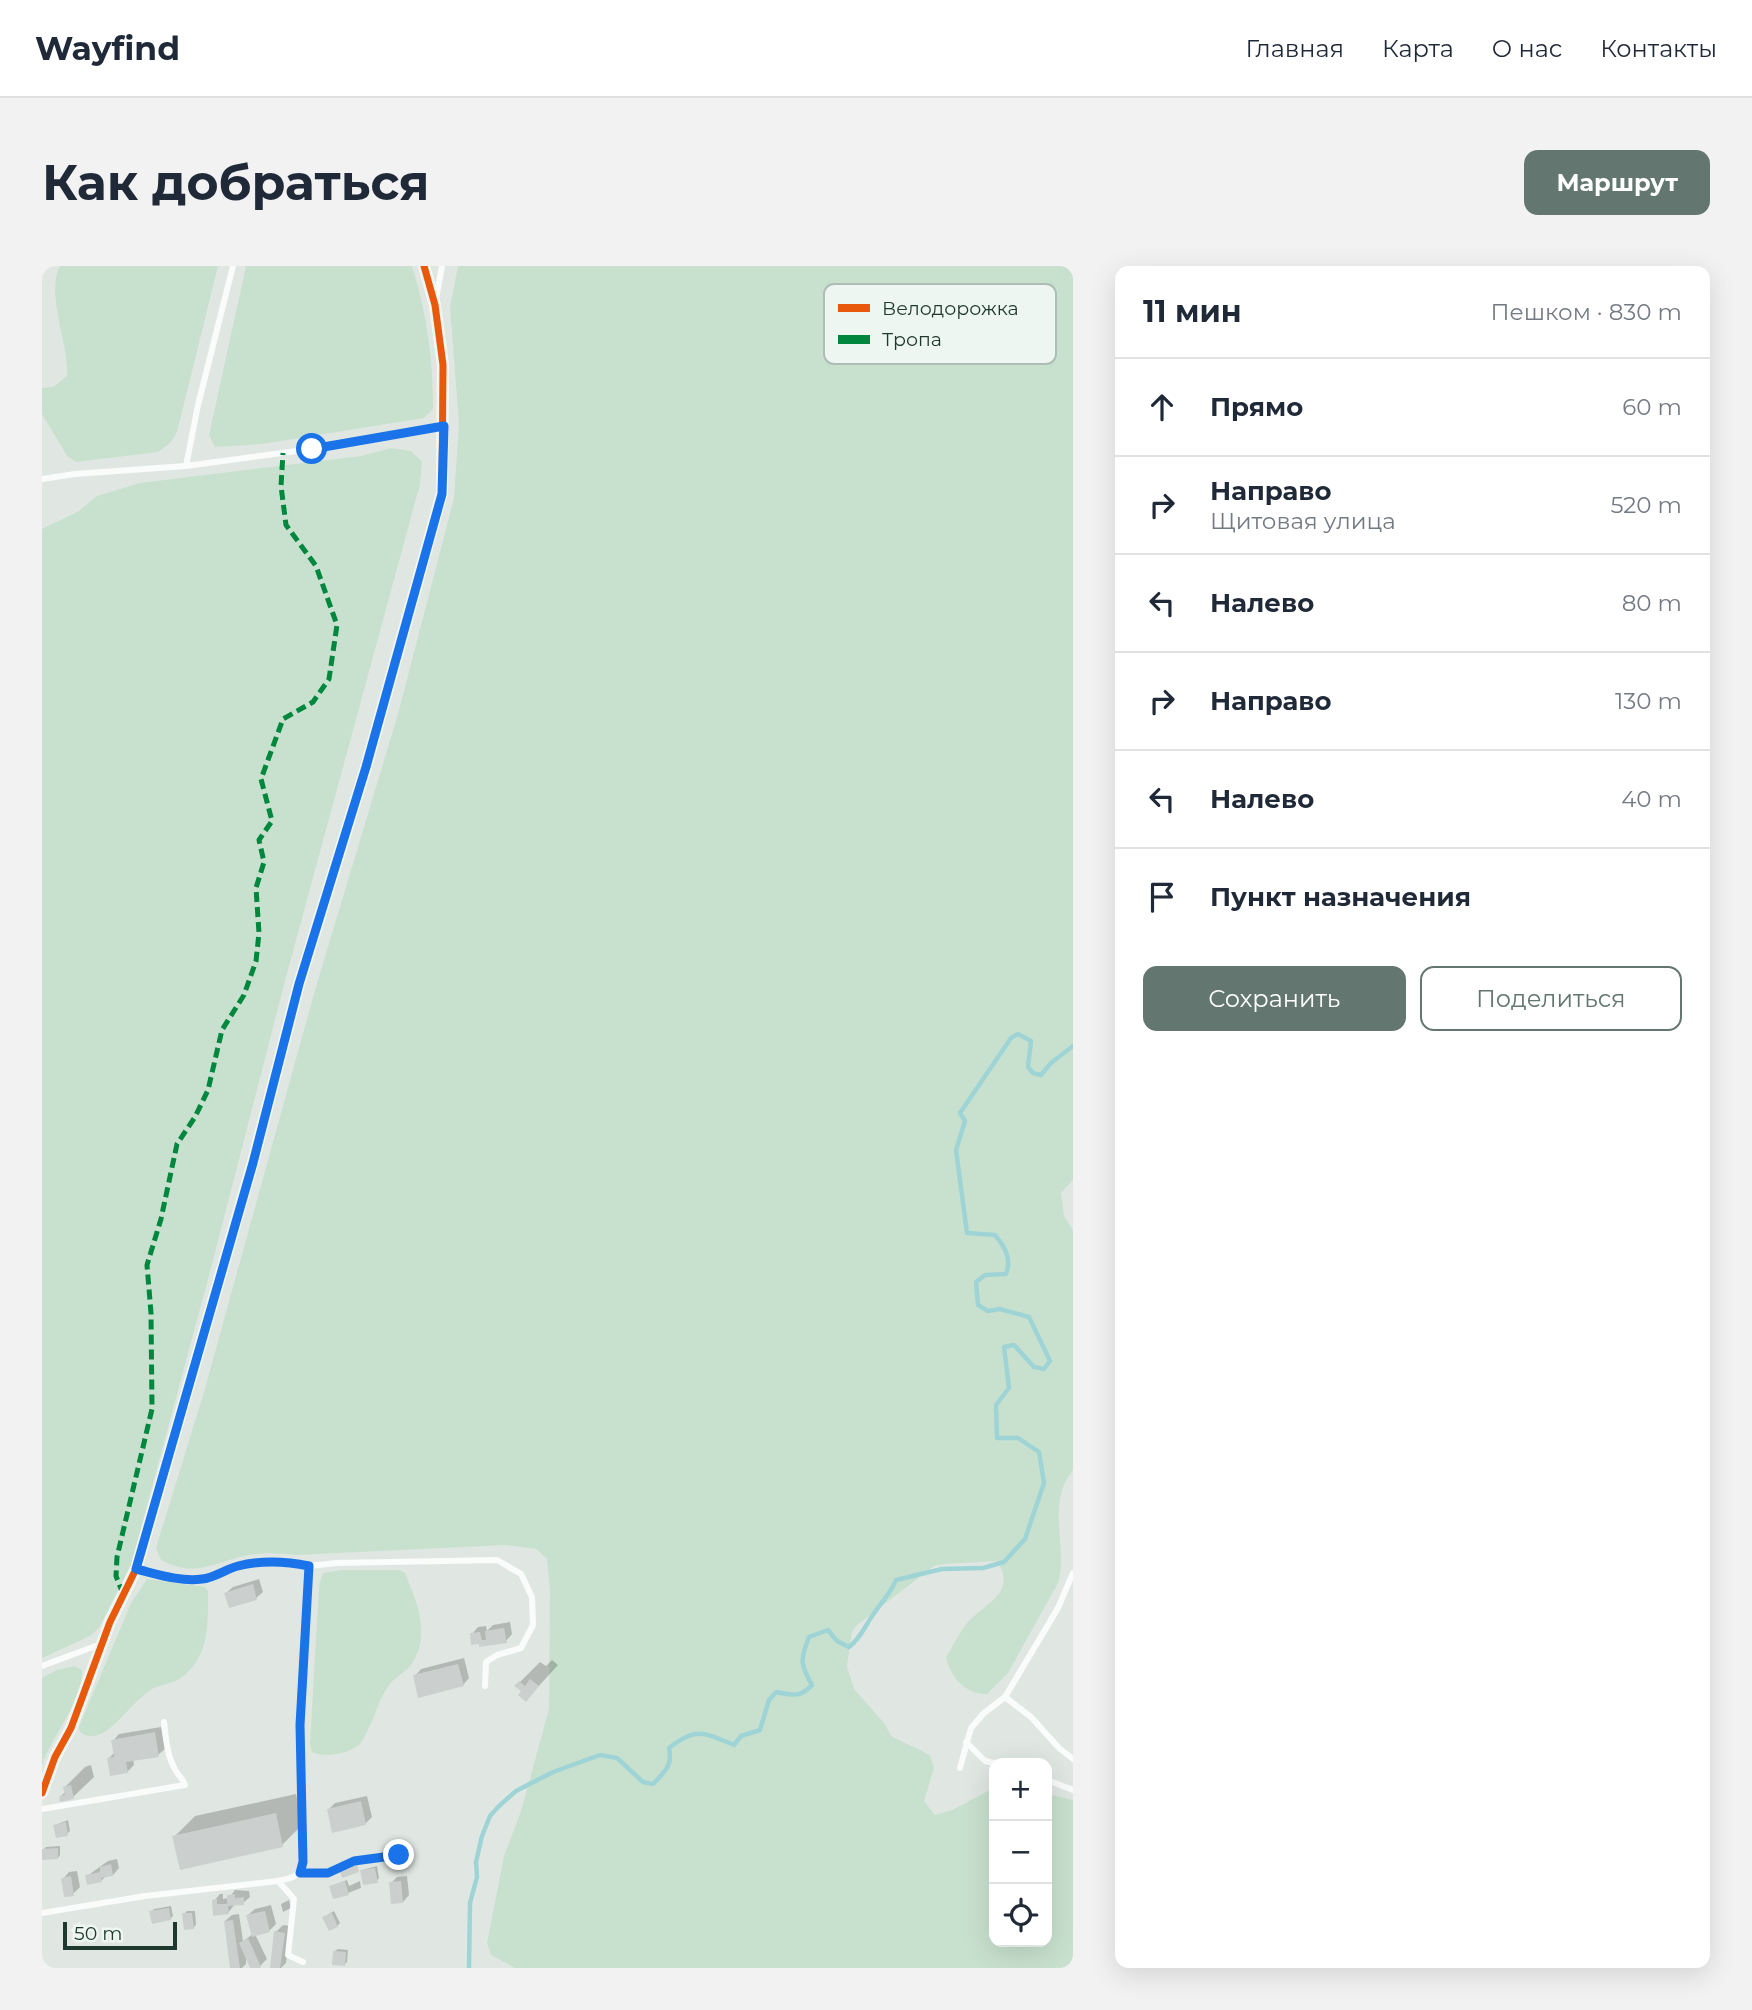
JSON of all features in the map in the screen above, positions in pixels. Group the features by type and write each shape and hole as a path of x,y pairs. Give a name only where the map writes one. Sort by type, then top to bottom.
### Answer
{"street":[{"path":"42,1793 55,1757 71,1728 101,1644 136,1569 253,1163 299,984 366,767 442,494 443,365 435,305 424,266"}],"lane":[{"path":"186,466 198,405 233,266"},
{"path":"435,305 442,266"},
{"path":"42,480 75,474 186,466 312,449 444,426"},
{"path":"136,1569 172,1578 203,1579 238,1566 266,1562 283,1561 309,1566 337,1563 497,1560 521,1574 532,1597 533,1625 521,1648 497,1655 486,1662 485,1686"},
{"path":"42,1913 145,1896 278,1881 300,1873 303,1862 300,1725 309,1566"},
{"path":"960,1768 971,1728 984,1713 1005,1697 1058,1608 1073,1573"},
{"path":"42,1666 101,1644"},
{"path":"1005,1697 1031,1717 1059,1748 1073,1759"},
{"path":"42,1809 185,1785 168,1753 164,1721"},
{"path":"966,1742 989,1762"},
{"path":"1052,1782 1073,1790"},
{"path":"300,1873 328,1873 354,1861 399,1855"},
{"path":"278,1881 294,1899 288,1955 303,1962"}],"green space":[{"path":"60,266 218,266 177,432 171,442 158,452 76,462 67,456 42,414 42,388 53,387 67,376 55,290"},
{"path":"246,266 412,266 428,337 433,409 424,418 262,444 215,447 209,435"},
{"path":"458,266 1073,266 1073,1180 1061,1193 1064,1216 1073,1230 1073,1470 1060,1497 1061,1569 1058,1583 1008,1673 987,1694 979,1694 960,1683 951,1671 946,1657 967,1623 997,1596 1001,1589 1004,1581 997,1561 934,1566 856,1626 852,1632 847,1666 854,1689 885,1724 891,1736 930,1755 934,1768 924,1801 935,1815 952,1810 989,1791 989,1947 1052,1947 1052,1795 1073,1800 1073,1968 515,1968 491,1955 487,1943 504,1856 521,1811 549,1709 550,1591 547,1559 536,1549 506,1545 247,1555 192,1569 161,1560 156,1548 204,1392 315,990 398,714 454,498 459,424 450,307"},
{"path":"391,448 411,451 422,462 420,484 286,977 131,1565 99,1628 90,1636 42,1658 42,529 79,511 97,496 140,483 361,456"},
{"path":"341,1570 400,1570 405,1573 420,1617 421,1639 411,1665 385,1692 360,1744 343,1753 323,1755 312,1752 310,1744 319,1586 323,1573"},
{"path":"147,1579 205,1587 208,1591 208,1615 203,1649 191,1669 182,1677 152,1689 103,1733 86,1735 80,1732 79,1727 131,1603"},
{"path":"74,1666 82,1670 82,1681 67,1718 42,1765 42,1678 57,1670"}],"building":[{"path":"253,1584 257,1600 229,1608 224,1593"},
{"path":"504,1628 507,1643 479,1647 479,1644 471,1645 470,1633 480,1632 482,1640 486,1640 485,1631"},
{"path":"458,1664 464,1686 418,1698 413,1675"},
{"path":"530,1679 539,1686 526,1702 518,1695 521,1691 514,1686 519,1681 525,1686"},
{"path":"155,1732 159,1757 126,1762 128,1773 110,1776 107,1758 114,1757 111,1740"},
{"path":"71,1785 74,1799 60,1802 59,1796 65,1795 63,1787"},
{"path":"361,1801 366,1825 332,1833 327,1809"},
{"path":"276,1813 283,1847 180,1870 172,1836"},
{"path":"66,1822 68,1836 56,1838 53,1825"},
{"path":"58,1848 58,1859 42,1860 42,1849"},
{"path":"357,1863 359,1872 342,1878 339,1868"},
{"path":"111,1864 113,1876 87,1885 85,1875 100,1872 100,1867"},
{"path":"375,1868 378,1883 363,1885 360,1870"},
{"path":"71,1876 74,1896 64,1897 61,1878"},
{"path":"345,1881 349,1895 333,1899 329,1886"},
{"path":"401,1881 403,1903 391,1904 389,1882"},
{"path":"235,1894 235,1898 244,1897 244,1905 228,1906 229,1914 213,1916 212,1900 217,1899 217,1904 227,1904 227,1895"},
{"path":"169,1908 171,1920 152,1924 149,1911"},
{"path":"265,1911 270,1932 252,1937 246,1915"},
{"path":"182,1913 192,1913 194,1929 184,1930"},
{"path":"332,1913 338,1927 329,1931 322,1917"},
{"path":"233,1920 240,1968 230,1968 224,1921"},
{"path":"274,1931 285,1933 280,1968 270,1968"},
{"path":"248,1938 260,1968 250,1968 239,1943"},
{"path":"333,1951 346,1952 345,1966 332,1965"}],"waterway":[{"path":"469,1968 470,1903 477,1877 476,1862 482,1836 490,1816 516,1791 553,1772 600,1755 617,1758 643,1782 653,1784 669,1764 669,1748 686,1737 693,1734 707,1735 734,1745 741,1736 760,1730 769,1700 776,1692 800,1694 812,1685 803,1662 809,1637 828,1630 837,1641 849,1647 860,1635 896,1580 942,1569 983,1568 1004,1562 1025,1539 1044,1483 1039,1452 1018,1438 997,1438 996,1405 1009,1388 1004,1347 1014,1345 1034,1367 1044,1369 1050,1361 1029,1317 1000,1309 988,1311 978,1305 976,1282 985,1275 1006,1274 1008,1258 995,1235 967,1233 956,1150 965,1121 960,1113 1011,1038 1018,1034 1031,1041 1028,1067 1033,1073 1041,1075 1051,1063 1073,1046"}],"marked path":[{"path":"123,1594 116,1576 117,1557 152,1409 151,1313 147,1265 161,1219 177,1144 195,1117 208,1090 222,1030 244,995 256,961 259,933 256,888 264,862 259,840 272,821 261,779 283,719 313,702 329,679 337,625 316,566 286,525 281,486 283,453"}],"cycle path":[{"path":"42,1793 55,1757 71,1728 110,1622 136,1569 253,1162 299,984 366,767 442,493 443,365 435,305 424,266"}],"route":[{"path":"312,449 444,426 442,494 366,767 299,984 253,1163 136,1569 172,1578 203,1579 238,1566 266,1562 283,1561 309,1566 300,1725 303,1862 300,1873 328,1873 354,1861 399,1855"}]}
